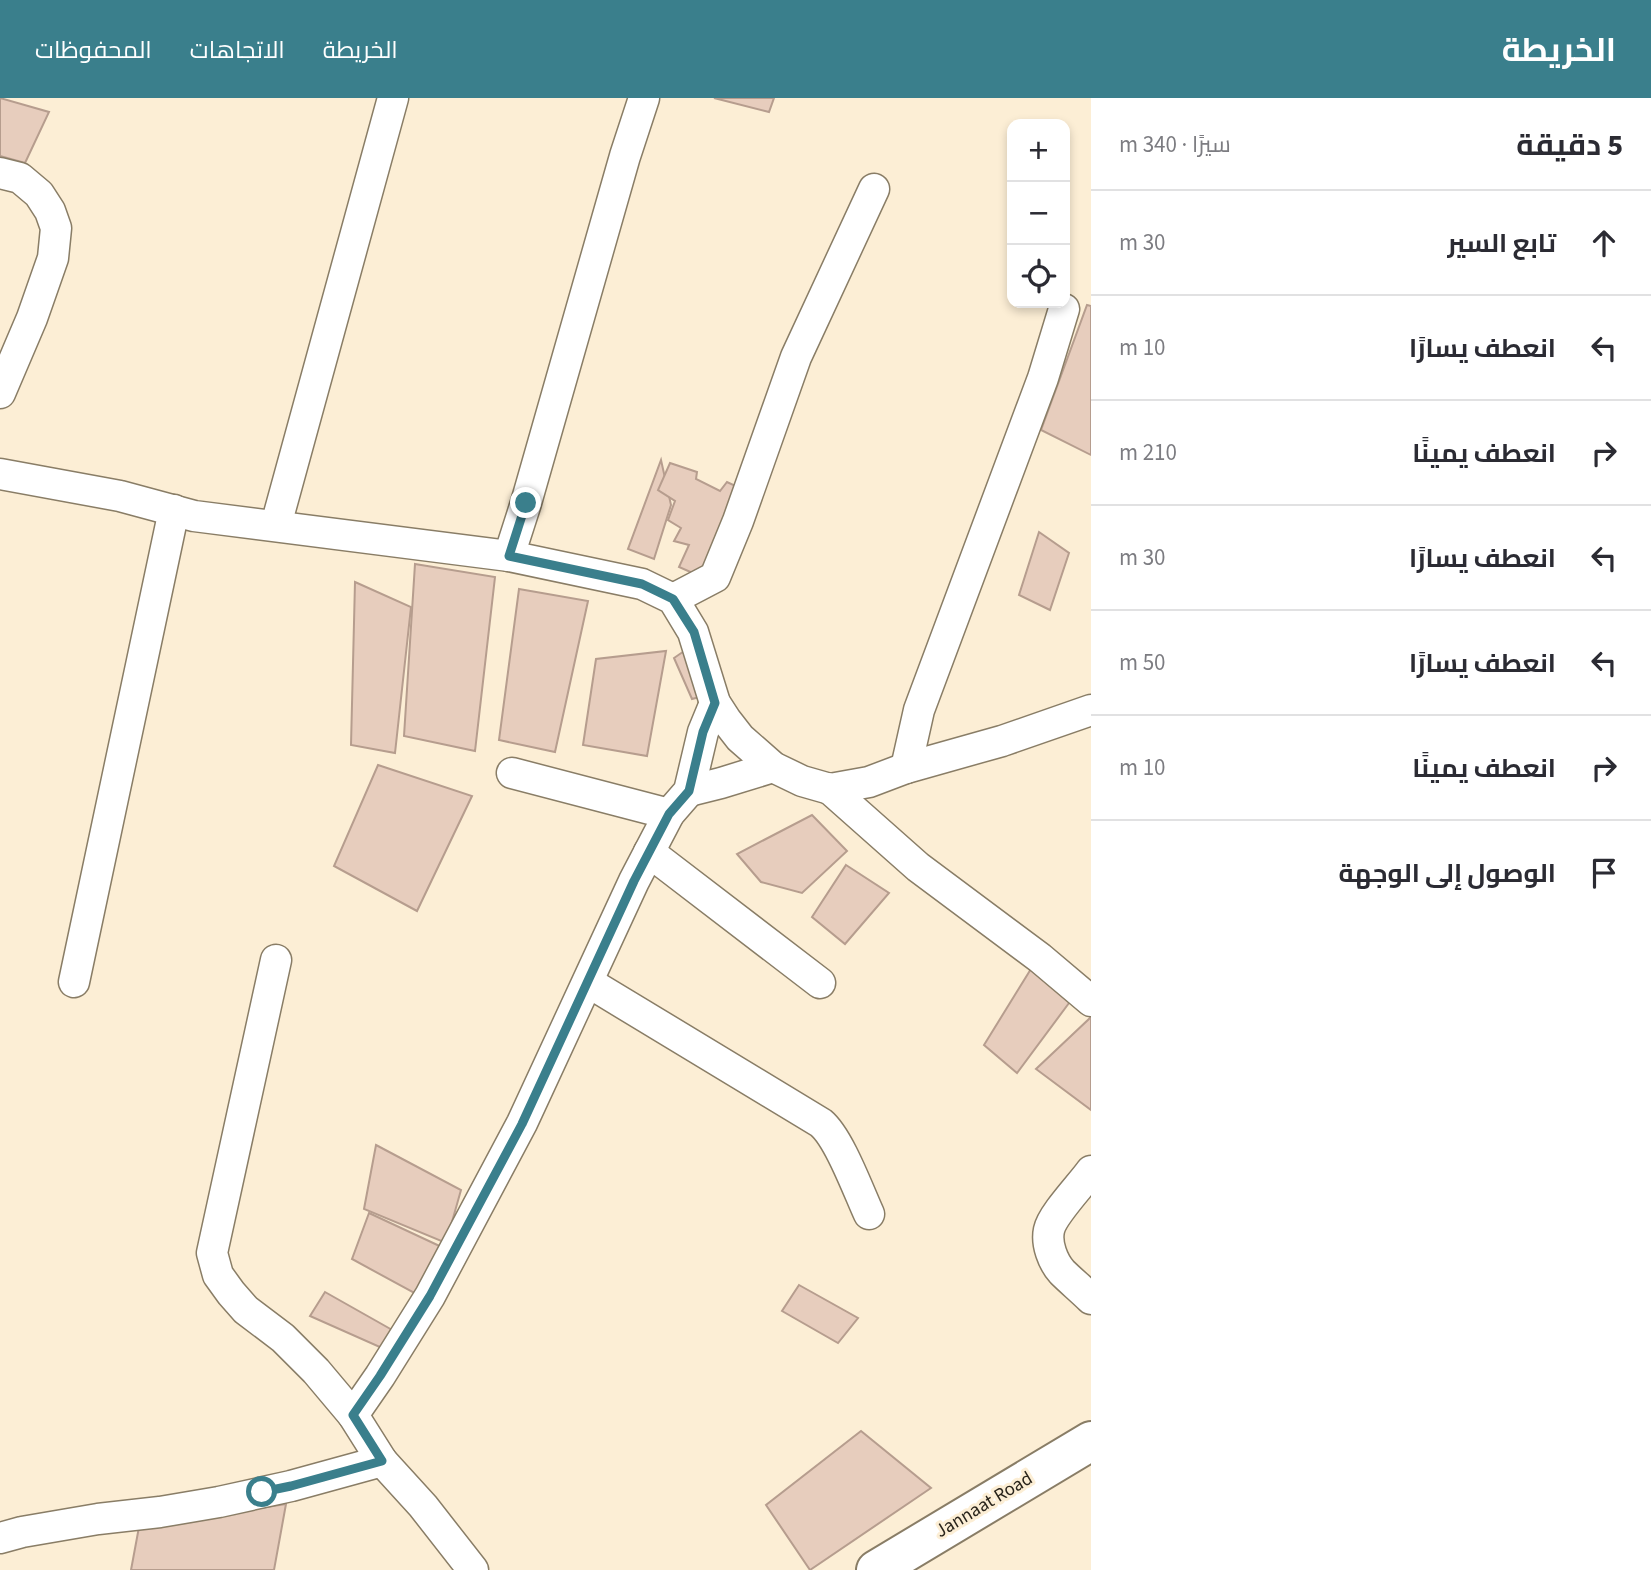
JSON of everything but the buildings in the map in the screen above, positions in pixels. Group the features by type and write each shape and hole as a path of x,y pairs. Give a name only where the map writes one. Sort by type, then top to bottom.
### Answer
{"street":[{"path":"276,525 393,98"},
{"path":"509,556 643,98"},
{"path":"0,173 20,178 38,194 50,211 55,228 53,258 32,318 0,393"},
{"path":"673,599 715,577 738,522 796,357 874,189"},
{"path":"906,768 919,710 1043,378 1064,309"},
{"path":"0,474 120,496 194,516 509,556 642,584 673,599 694,632 715,703 740,738 773,767 802,781 830,789 918,866 1040,958 1091,1001"},
{"path":"74,982 174,510"},
{"path":"353,1415 395,1354 455,1250 522,1124 634,881 669,814 689,791 703,732 715,703"},
{"path":"830,789 869,782 1091,710"},
{"path":"689,791 773,767"},
{"path":"512,773 669,814"},
{"path":"649,852 820,983"},
{"path":"276,960 212,1253 218,1275 246,1310 283,1338 316,1371 353,1415 382,1461 423,1506 473,1570"},
{"path":"588,982 821,1123 836,1143 869,1214"},
{"path":"1091,1171 1049,1228 1049,1238 1054,1259 1061,1270 1091,1298"},
{"name":"Jannaat Road","path":"876,1570 1091,1441"},
{"path":"0,1538 98,1519 219,1502 382,1461"}],"route":[{"path":"262,1492 382,1461 353,1415 430,1296 522,1124 634,881 669,814 689,791 703,732 715,703 694,632 673,599 642,584 509,556 526,503"}]}
